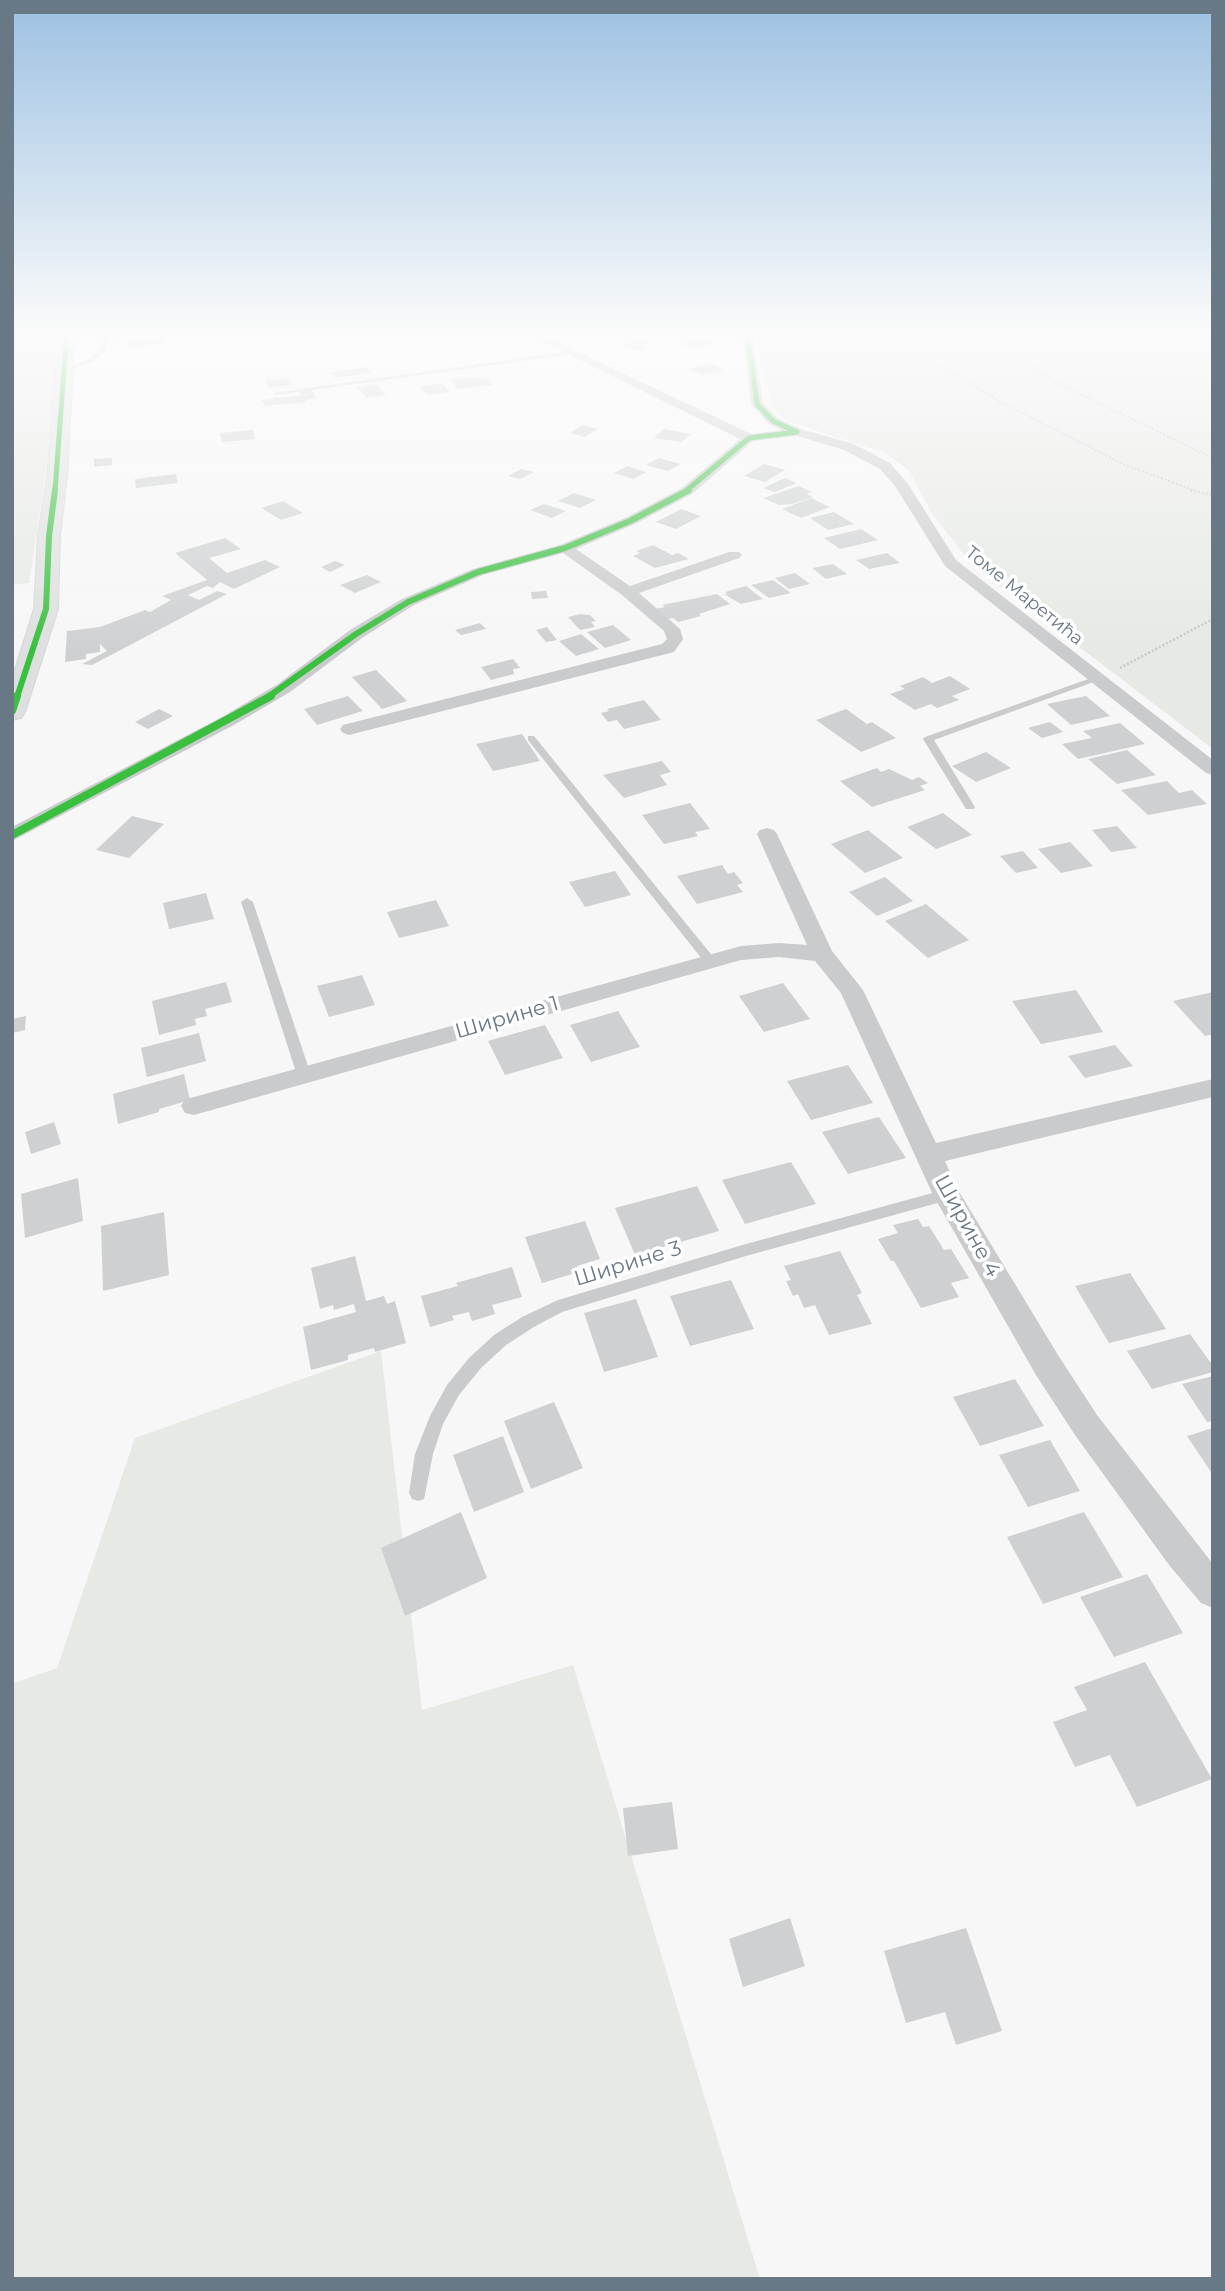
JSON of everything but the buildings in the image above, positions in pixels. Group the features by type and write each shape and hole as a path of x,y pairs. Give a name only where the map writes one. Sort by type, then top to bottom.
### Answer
{"main road":[{"path":"12,712 46,609 49,536 60,437"}],"street":[{"name":"Томе Маретића","path":"749,438 758,437"},
{"name":"Томе Маретића","path":"814,437 849,447 886,466 901,484 950,563 1213,769"},
{"path":"12,835 228,722 284,688 356,634 408,602 478,572 565,548 662,506 687,491 749,438"},
{"path":"349,729 668,648 675,639 672,629 628,592 565,548"},
{"path":"628,592 734,555"},
{"name":"Ширине 4","path":"767,834 822,954 851,990 947,1195 1086,1425 1181,1553 1213,1591"},
{"name":"Ширине 1","path":"194,1106 741,953 779,950 822,954"},
{"path":"929,1155 1213,1088"}],"lane":[{"path":"970,807 928,739 1097,679"},
{"path":"531,738 710,961"},
{"path":"247,902 304,1075"},
{"name":"Ширине 3","path":"418,1493 424,1454 436,1421 453,1390 483,1356 528,1322 558,1307 733,1254 947,1195"}],"path":[{"path":"1070,437 1123,464 1194,491 1213,495"},
{"path":"1169,437 1213,458"},
{"path":"1097,679 1213,620"}],"shaded area":[{"path":"12,437 49,437 29,583 12,585"},
{"path":"836,437 1213,437 1213,749 972,565 931,512 910,472 886,453"},
{"path":"381,1351 422,1710 573,1665 760,2279 12,2279 12,1684 57,1668 135,1438"}],"transit line":[{"path":"12,711 46,609 49,536 60,437"},
{"path":"12,835 228,721 284,688 356,634 408,602 478,572 565,548 630,521 687,491 749,438 758,437"}]}
